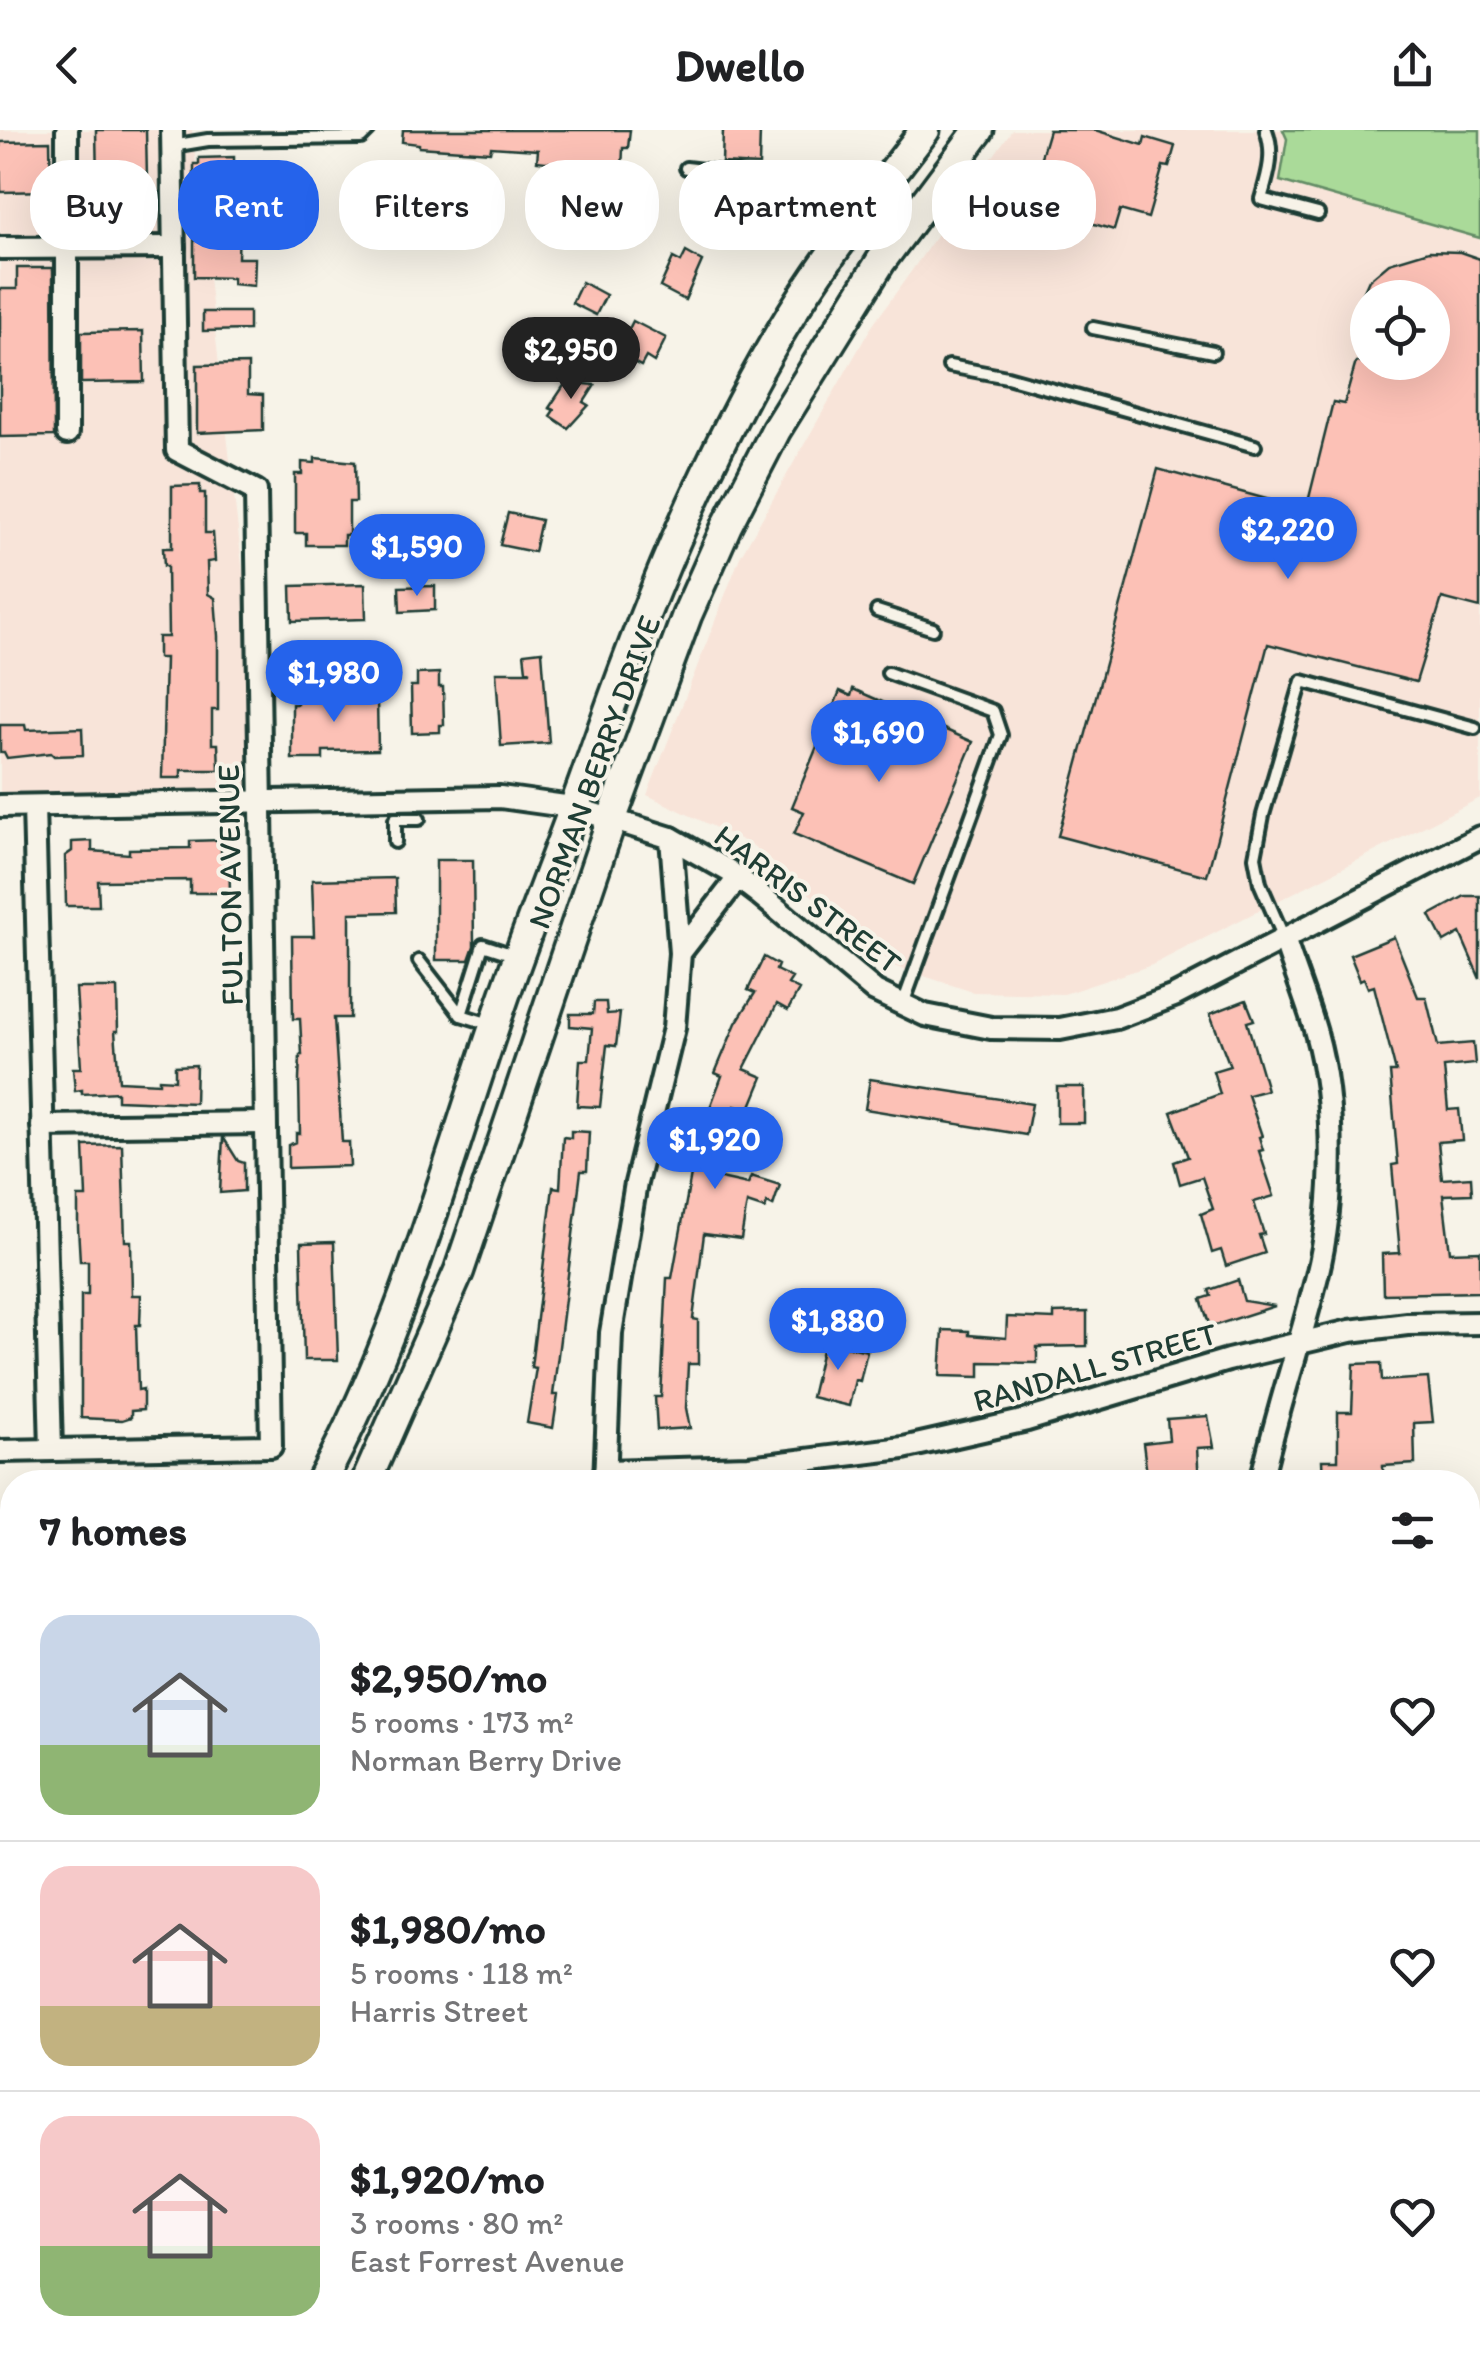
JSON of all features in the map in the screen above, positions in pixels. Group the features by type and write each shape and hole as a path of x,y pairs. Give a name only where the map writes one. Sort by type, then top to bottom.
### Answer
{"main road":[{"name":"NORMAN BERRY DRIVE","path":"902,160 925,130"},
{"name":"NORMAN BERRY DRIVE","path":"371,1470 459,1271 611,820 686,615 776,430 880,261 979,130"},
{"name":"NORMAN BERRY DRIVE","path":"327,1470 376,1372 407,1290 494,1026 640,620 709,464 814,278 835,250"}],"street":[{"path":"67,130 67,160"},
{"name":"FULTON AVENUE","path":"51,1450 270,1446 264,1122 267,844 258,802 256,490 177,450 172,138"},
{"path":"158,247 174,247"},
{"path":"0,248 30,248"},
{"path":"67,250 67,433"},
{"name":"HARRIS STREET","path":"0,806 500,798 572,808 671,838 738,878 874,991 925,1015 992,1028 1060,1028 1116,1018 1174,996 1480,837"},
{"path":"0,1451 51,1450 34,806"},
{"path":"605,1470 611,1332 636,1183 674,1028 680,953 671,838"},
{"path":"680,953 738,878"},
{"path":"1264,1470 1318,1272 1330,1141 1326,1087 1316,1034 1284,938"},
{"path":"42,1126 264,1122"},
{"name":"RANDALL STREET","path":"706,1470 903,1448 1027,1420 1228,1360 1350,1331 1407,1324 1480,1323"}],"lane":[{"path":"172,138 361,138 369,130"},
{"path":"1266,130 1270,166 1261,199 1318,214"},
{"path":"1092,328 1212,352"},
{"path":"950,366 1007,377 1255,446"},
{"path":"877,610 933,629"},
{"path":"888,673 992,711 1001,735 903,1005"},
{"path":"1284,938 1260,883 1255,857 1263,815 1302,681 1476,728"},
{"path":"395,842 395,819 419,819"},
{"path":"461,1015 483,945 519,956"},
{"path":"419,961 461,1015 494,1026"}],"shaded area":[{"path":"0,130 192,130 195,160 178,160 178,250 206,250 269,800 0,805"},
{"path":"1012,130 1480,130 1480,798 1152,965 1064,994 973,992 896,967 752,845 647,795 740,557 870,329 932,242 932,250 1096,250 1096,160 991,160"}],"green space":[{"path":"1283,130 1480,130 1480,238 1280,181 1287,139"}],"building":[{"path":"96,130 146,130 147,160 97,160"},
{"path":"403,130 630,130 622,160 537,160 538,150 491,147 490,152 419,147 402,142"},
{"path":"723,130 760,130 759,160 722,160"},
{"path":"1049,130 1095,130 1143,145 1145,137 1175,146 1169,167 1163,166 1148,218 1120,210 1114,230 1096,225 1096,160 1040,160"},
{"path":"50,141 50,160 30,160 30,191 1,192 0,142"},
{"path":"234,157 234,160 199,160"},
{"path":"194,250 238,250 238,258 255,258 254,286 233,284 233,278 194,277"},
{"path":"1429,251 1460,252 1480,259 1480,608 1442,598 1416,682 1268,644 1207,876 1058,836 1158,469 1306,510 1333,402 1344,404 1351,380 1450,380 1450,280 1369,280 1389,263"},
{"path":"686,252 702,261 685,300 660,287 673,258 681,262"},
{"path":"17,268 53,268 54,436 0,437 0,289 17,289"},
{"path":"582,282 606,295 596,315 572,303"},
{"path":"203,312 249,312 249,330 203,331"},
{"path":"633,321 666,338 654,362 646,357 641,366 617,353"},
{"path":"143,331 144,382 81,383 81,332"},
{"path":"248,364 248,394 263,395 263,430 197,433 197,365"},
{"path":"569,378 576,383 595,385 584,402 589,405 568,428 550,416 554,410 549,408"},
{"path":"315,458 355,462 356,502 349,502 349,535 344,535 344,545 306,545 306,533 295,533 295,474 302,474 302,462 315,463"},
{"path":"200,485 200,493 205,493 205,533 213,533 215,561 207,562 208,594 215,598 218,636 218,710 212,710 212,744 218,744 219,770 181,770 181,778 162,778 165,658 158,658 158,637 168,637 163,548 172,548 172,486"},
{"path":"508,513 541,520 534,552 500,545"},
{"path":"423,529 447,536 439,564 415,558"},
{"path":"365,584 366,619 292,621 291,586"},
{"path":"435,586 435,610 400,612 399,587"},
{"path":"542,651 549,743 501,746 496,672 531,672 526,670 524,653"},
{"path":"439,673 444,725 440,725 440,732 412,733 411,686 417,686 417,674"},
{"path":"853,689 973,742 913,884 794,834 804,812 792,807 840,691 851,696"},
{"path":"364,692 364,700 377,699 378,750 323,751 323,759 292,759 292,704 297,704 297,696"},
{"path":"0,725 25,725 26,730 82,728 83,755 51,753 7,758 0,752"},
{"path":"221,840 221,853 229,853 230,893 190,893 190,880 98,881 99,906 66,906 65,856 72,851 72,842 92,841 92,851 129,854 129,849 190,848 190,841"},
{"path":"436,860 473,860 474,946 469,960 436,960"},
{"path":"395,878 396,912 350,913 350,1018 334,1018 342,1142 349,1142 350,1166 288,1168 288,1145 296,1142 296,1133 300,1133 302,1055 300,1019 293,1019 292,936 314,936 312,880"},
{"path":"1465,896 1480,896 1480,979 1460,933 1444,942 1430,915"},
{"path":"1394,937 1418,997 1426,997 1438,1046 1473,1043 1475,1064 1444,1067 1448,1110 1459,1109 1462,1140 1438,1142 1442,1179 1471,1177 1472,1194 1443,1195 1450,1252 1480,1251 1480,1292 1383,1294 1382,1254 1400,1253 1392,1165 1398,1164 1390,1072 1396,1072 1374,986 1368,988 1364,978 1360,980 1350,955"},
{"path":"764,957 778,965 776,970 792,978 788,984 799,990 788,1010 777,1004 744,1069 763,1077 749,1111 735,1106 712,1176 748,1184 751,1176 780,1185 773,1206 767,1203 765,1209 747,1203 741,1239 704,1234 693,1319 698,1320 698,1364 688,1364 686,1408 690,1428 657,1430 655,1397 661,1397 667,1278 672,1278 697,1142 722,1076 715,1073 736,1023 755,993 748,990"},
{"path":"76,988 117,988 119,1081 175,1080 175,1066 196,1065 195,1103 117,1100 117,1092 75,1091 73,1068 81,1068"},
{"path":"1246,1000 1254,1020 1247,1022 1267,1090 1248,1095 1262,1136 1259,1137 1263,1150 1259,1151 1274,1196 1254,1202 1264,1234 1259,1235 1265,1253 1226,1266 1221,1250 1212,1253 1201,1214 1213,1209 1202,1177 1180,1184 1174,1162 1188,1157 1171,1112 1220,1094 1213,1071 1230,1066 1210,1014"},
{"path":"594,1002 606,1002 607,1014 620,1013 616,1046 607,1045 600,1107 577,1106 580,1060 589,1060 592,1028 570,1026 570,1014 593,1014"},
{"path":"870,1079 1032,1104 1026,1135 865,1109"},
{"path":"1057,1087 1084,1087 1084,1123 1057,1123"},
{"path":"571,1131 589,1132 587,1171 581,1171 553,1395 558,1395 553,1428 527,1423 553,1187 560,1188 563,1137 571,1138"},
{"path":"223,1137 238,1161 244,1163 244,1191 220,1193"},
{"path":"122,1145 125,1241 131,1241 132,1295 141,1295 140,1325 136,1325 138,1390 143,1389 143,1410 131,1411 131,1417 122,1420 81,1418 81,1295 88,1295 88,1261 80,1261 78,1227 78,1197 86,1197 84,1146"},
{"path":"334,1242 338,1360 304,1360 301,1243"},
{"path":"1238,1280 1244,1301 1275,1306 1210,1327 1201,1299 1211,1296 1209,1290"},
{"path":"1087,1312 1087,1346 1037,1347 1037,1363 980,1362 980,1377 940,1376 943,1330 1006,1338 1007,1317 1054,1319 1054,1313"},
{"path":"824,1341 867,1351 849,1406 811,1397"},
{"path":"1381,1363 1382,1381 1428,1378 1433,1422 1414,1423 1415,1464 1383,1466 1383,1470 1322,1470 1322,1460 1338,1460 1338,1412 1352,1412 1354,1364"},
{"path":"1208,1416 1214,1447 1197,1448 1198,1470 1146,1470 1143,1443 1169,1440 1167,1419"}]}
